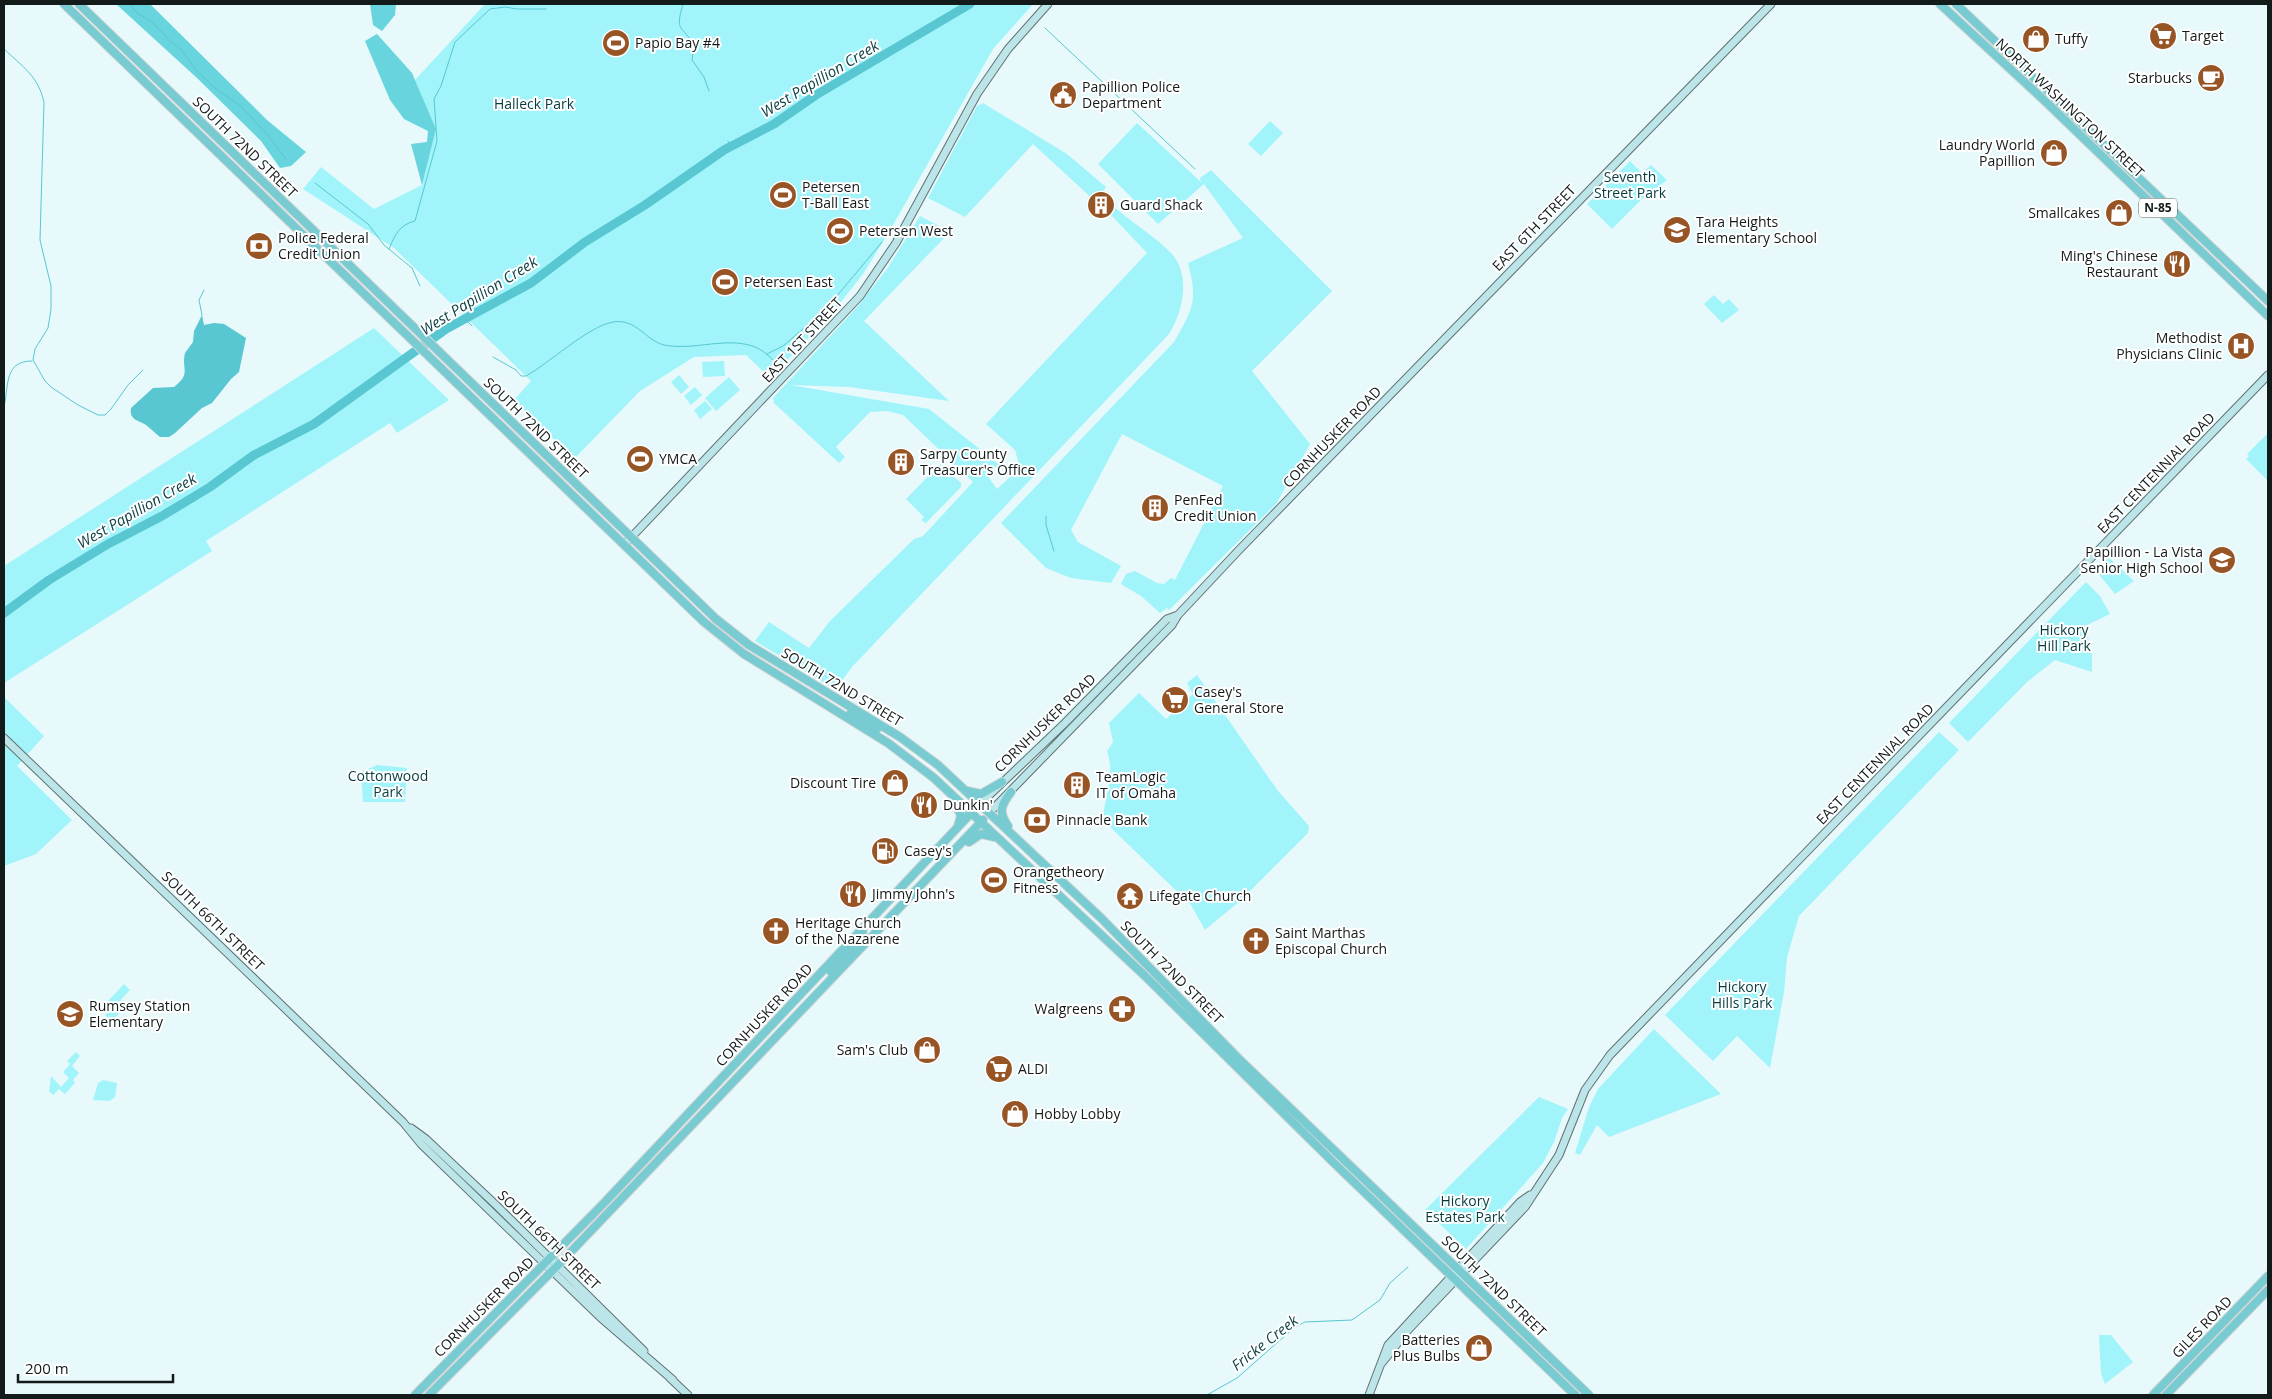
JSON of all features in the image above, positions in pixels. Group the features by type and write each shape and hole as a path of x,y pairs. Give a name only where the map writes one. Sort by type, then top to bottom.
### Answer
{"main road":[{"name":"SOUTH 72ND STREET","path":"64,4 715,632 773,672 901,752 950,794 1144,975 1575,1395"},
{"name":"SOUTH 72ND STREET","path":"78,4 631,538 737,636 900,737 932,760 965,790 1095,912 1240,1060 1589,1395"},
{"name":"NORTH WASHINGTON STREET","path":"1940,4 2051,106 2268,316"},
{"name":"NORTH WASHINGTON STREET","path":"1956,4 2268,301"},
{"path":"773,672 790,678 828,700 835,698"},
{"path":"829,707 839,707 874,728 900,737"},
{"path":"965,790 981,794 1002,782"},
{"path":"1011,792 1003,803 1001,811 1003,819 1016,838"},
{"path":"950,794 961,816 954,832"},
{"name":"CORNHUSKER ROAD","path":"415,1395 548,1260 980,804"},
{"name":"CORNHUSKER ROAD","path":"429,1395 555,1268 989,813"},
{"path":"881,927 900,914 974,837 985,834 1000,840"},
{"path":"812,998 833,970 862,938 863,929"},
{"name":"GILES ROAD","path":"2153,1395 2268,1276"},
{"name":"GILES ROAD","path":"2166,1395 2268,1290"}],"street":[{"name":"EAST 1ST STREET","path":"624,545 860,296 903,231 977,94 1008,49 1048,4"},
{"name":"EAST 6TH STREET","path":"1421,364 1771,4"},
{"name":"CORNHUSKER ROAD","path":"989,813 1172,625 1178,615 1421,364"},
{"name":"EAST CENTENNIAL ROAD","path":"1369,1395 1388,1345 1460,1271 1520,1202 1532,1194 1557,1159 1585,1090 1610,1055 2268,375"},
{"name":"CORNHUSKER ROAD","path":"980,804 1065,723 1167,620 1178,615"},
{"name":"SOUTH 66TH STREET","path":"4,738 403,1122 427,1150 548,1260 606,1323 688,1395"}],"green space":[{"name":"Halleck Park","path":"485,4 1033,4 993,49 889,232 863,274 833,312 770,378 746,355 694,357 640,391 574,459 514,400 531,381 394,248 303,189 321,167 374,209 422,185 436,129 415,80"},
{"path":"983,103 1067,154 1106,187 1096,202 1033,144 965,217 928,198 977,106"},
{"path":"1270,121 1283,133 1261,156 1248,144"},
{"path":"1137,123 1201,182 1200,178 1211,170 1332,291 1252,371 1310,444 1276,504 1169,610 1167,608 1160,613 1141,596 1121,584 1126,574 1135,571 1157,583 1164,584 1171,578 1175,580 1223,486 1122,434 1071,530 1078,542 1121,566 1111,583 1071,578 1046,568 1001,523 1174,342 1186,321 1192,304 1193,287 1188,263 1243,238 1204,184 1158,224 1098,164"},
{"name":"Seventh Street Park","path":"1630,161 1642,173 1651,165 1667,180 1642,199 1612,229 1587,204"},
{"path":"1115,208 1159,242 1172,254 1178,263 1182,273 1183,294 1178,315 1169,334 852,667 838,686 829,686 755,641 769,622 809,648 830,621 914,539 923,536 973,482 903,415 887,411 870,412 836,447 845,457 839,463 774,403 773,398 858,306 887,269 920,216 950,232 864,321 949,401 849,387 791,385 929,409 1000,465 986,474 997,489 1020,468 1015,450 986,424 1147,253 1110,214"},
{"path":"1714,295 1723,304 1729,299 1739,310 1722,323 1704,304"},
{"path":"374,328 449,400 397,433 390,423 206,541 212,551 4,683 4,566"},
{"path":"724,361 725,376 703,377 702,362"},
{"path":"679,375 689,387 681,394 671,382"},
{"path":"729,377 740,390 716,411 705,398"},
{"path":"695,387 702,395 691,405 684,396"},
{"path":"705,401 712,409 700,419 694,410"},
{"path":"2268,433 2268,481 2246,459 2249,456 2247,454"},
{"path":"940,464 961,483 961,487 926,523 921,520 924,517 906,499"},
{"name":"Hickory Hill Park","path":"2109,558 2134,581 2115,594 2096,571"},
{"name":"Hickory Hill Park","path":"2086,582 2100,596 2110,614 2085,626 2092,654 2092,672 2055,660 2027,682 1968,742 1949,723"},
{"path":"1197,675 1278,791 1309,826 1308,833 1240,901 1205,930 1191,905 1109,826 1103,816 1110,776 1107,751 1113,742 1109,723 1139,693 1166,719 1193,694 1187,683"},
{"path":"4,697 44,736 17,766 72,820 36,854 4,866"},
{"name":"Hickory Hills Park","path":"1939,732 1959,750 1799,916 1787,957 1784,992 1770,1068 1737,1036 1713,1061 1665,1015"},
{"name":"Cottonwood Park","path":"377,765 407,768 405,802 363,802 361,772"},
{"path":"124,984 130,990 115,1006 120,1012 112,1022 105,1015 111,1009 105,1004"},
{"path":"1654,1029 1721,1094 1609,1137 1597,1125 1580,1155 1575,1153 1589,1107 1598,1089"},
{"path":"76,1052 80,1056 72,1066 79,1073 73,1080 75,1083 65,1094 59,1089 53,1095 49,1091 51,1076 61,1087 69,1078 63,1072 70,1064 67,1061"},
{"path":"103,1080 117,1083 115,1097 110,1101 93,1100 98,1083"},
{"name":"Hickory Estates Park","path":"1539,1097 1568,1109 1562,1118 1554,1142 1543,1163 1466,1249 1425,1210"},
{"path":"2099,1335 2111,1335 2133,1362 2105,1384 2101,1374"}],"shaded area":[{"path":"116,4 150,4 267,120 306,152 291,166 280,168 261,141 197,78"},
{"path":"370,4 396,4 395,15 382,31 373,25"},
{"path":"377,34 412,73 436,129 422,185 411,144 427,142 428,131 404,119 390,100 365,41"},
{"path":"202,315 204,325 224,324 246,338 239,372 212,403 202,408 169,437 160,437 131,415 131,408 153,388 174,387 183,378 185,353 193,342 194,331"}],"waterway":[{"path":"129,4 137,13 152,22 170,41 181,49 196,70 216,89 240,105 266,133 286,159"},
{"path":"683,4 679,20 680,25 694,46 692,60 704,77 709,91"},
{"name":"West Papillion Creek","path":"4,613 49,580 108,544 162,516 210,487 254,455 314,424 446,329 531,283 585,242 645,205 724,150 774,124 816,95 970,4"},
{"path":"389,249 401,228 415,221 437,141 434,99 441,86 455,42 490,9 505,7 546,9"},
{"path":"1045,28 1195,169"},
{"path":"4,49 34,79 44,102 40,240 51,286 51,309 48,328 35,349 33,360 45,381 51,387 78,405 98,415 105,415 128,385 143,370"},
{"name":"West Papillion Creek","path":"728,141 730,147"},
{"path":"315,183 368,224 384,245 412,268 420,286"},
{"path":"831,303 882,242"},
{"path":"202,315 199,300 204,290"},
{"path":"767,354 783,346 824,311"},
{"path":"466,320 472,326"},
{"path":"442,321 446,329"},
{"path":"493,357 516,370 521,376 526,376 592,331 603,325 621,322 634,326 651,339 664,345 687,346 733,343 755,347 765,353 779,366"},
{"path":"4,407 9,376 12,370 23,362 32,361"},
{"path":"1046,516 1046,525 1054,551"},
{"name":"Fricke Creek","path":"1207,1395 1237,1378 1295,1327 1305,1322 1352,1320 1380,1300 1390,1283 1408,1267"}],"place":[{"name":"Target","path":"2163,36"},
{"name":"Tuffy","path":"2036,39"},
{"name":"Papio Bay #4","path":"616,43"},
{"name":"Starbucks","path":"2211,78"},
{"name":"Papillion Police Department","path":"1063,95"},
{"name":"Laundry World Papillion","path":"2054,153"},
{"name":"Petersen T-Ball East","path":"783,195"},
{"name":"Guard Shack","path":"1101,205"},
{"name":"Smallcakes","path":"2119,213"},
{"name":"Tara Heights Elementary School","path":"1677,230"},
{"name":"Petersen West","path":"840,231"},
{"name":"Police Federal Credit Union","path":"259,246"},
{"name":"Ming's Chinese Restaurant","path":"2177,264"},
{"name":"Petersen East","path":"725,282"},
{"name":"Methodist Physicians Clinic","path":"2241,346"},
{"name":"YMCA","path":"640,459"},
{"name":"Sarpy County Treasurer's Office","path":"901,462"},
{"name":"PenFed Credit Union","path":"1155,508"},
{"name":"Papillion - La Vista Senior High School","path":"2222,560"},
{"name":"Casey's General Store","path":"1175,700"},
{"name":"Discount Tire","path":"895,783"},
{"name":"TeamLogic IT of Omaha","path":"1077,785"},
{"name":"Dunkin'","path":"924,805"},
{"name":"Pinnacle Bank","path":"1037,820"},
{"name":"Casey's","path":"885,851"},
{"name":"Orangetheory Fitness","path":"994,880"},
{"name":"Jimmy John's","path":"853,894"},
{"name":"Lifegate Church","path":"1130,896"},
{"name":"Heritage Church of the Nazarene","path":"776,931"},
{"name":"Saint Marthas Episcopal Church","path":"1256,941"},
{"name":"Walgreens","path":"1122,1009"},
{"name":"Rumsey Station Elementary","path":"70,1014"},
{"name":"Sam's Club","path":"927,1050"},
{"name":"ALDI","path":"999,1069"},
{"name":"Hobby Lobby","path":"1015,1114"},
{"name":"Batteries Plus Bulbs","path":"1479,1348"}]}
